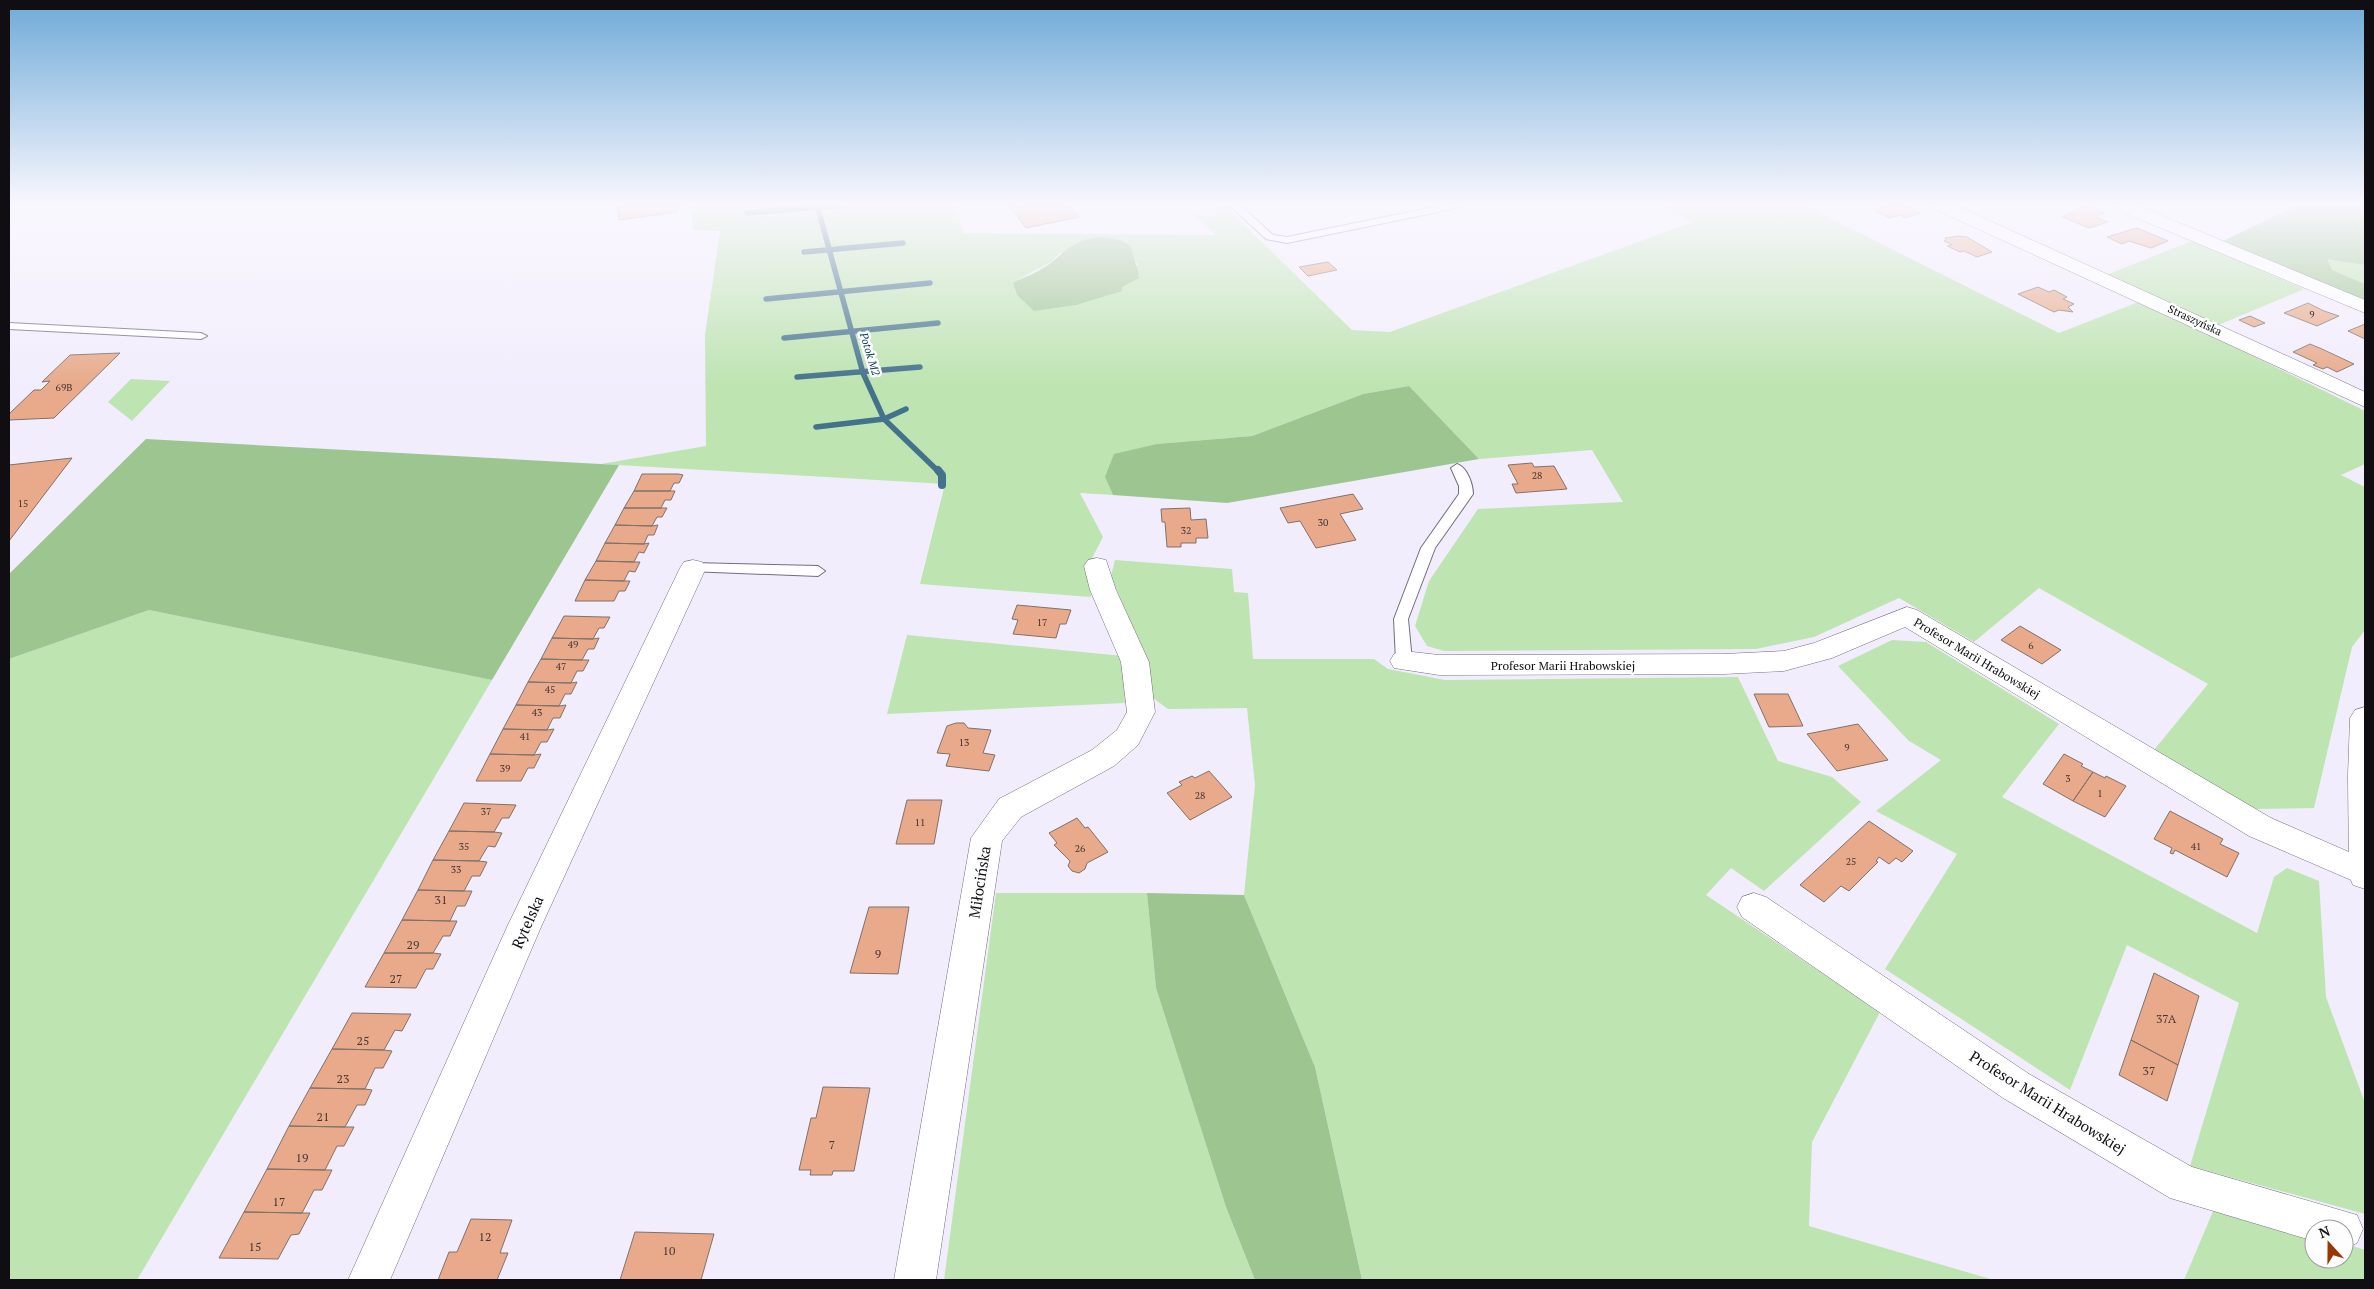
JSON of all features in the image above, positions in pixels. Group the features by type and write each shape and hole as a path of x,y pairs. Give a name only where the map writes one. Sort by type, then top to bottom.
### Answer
{"street":[{"name":"Straszyńska","path":"2068,265 2198,321 2365,400"},
{"path":"2265,265 2365,307"},
{"name":"Miłocińska","path":"915,1280 987,838 1010,808 1103,758 1128,737 1141,712 1135,662 1104,590 1097,566"},
{"name":"Rytelska","path":"369,1280 524,927 693,568"},
{"name":"Profesor Marii Hrabowskiej","path":"1404,661 1439,665 1714,664 1784,661 1822,651 1906,616 2260,827 2365,874"},
{"path":"2365,718 2363,776 2365,874"},
{"name":"Profesor Marii Hrabowskiej","path":"1754,907 2016,1086 2184,1184 2308,1219"}],"lane":[{"path":"9,326 201,336"},
{"path":"1404,661 1401,619 1428,548 1466,494 1466,486 1457,468"},
{"path":"693,568 818,572"}],"green space":[{"path":"715,265 1045,265 1013,282 1122,287 1138,265 1286,265 1352,330 1390,332 1574,265 1924,265 2059,333 2141,301 2365,411 2365,464 2341,475 2365,487 2365,630 2352,647 2314,808 2254,809 2154,750 2208,684 2039,588 1974,642 1899,598 1814,637 1756,649 1444,651 1427,646 1415,626 1429,581 1478,509 1623,502 1592,450 1479,459 1409,386 1363,394 1252,436 1157,444 1105,477 1113,495 1080,493 1103,537 1089,564 1091,597 920,584 945,484 601,464 706,446 705,335"},
{"path":"1047,265 1136,265 1139,278 1122,287 1122,291 1076,305 1034,311 1017,295 1013,282"},
{"path":"2131,265 2248,265 2304,289 2216,326 2106,275"},
{"path":"2277,265 2330,265 2332,270 2365,284 2365,302"},
{"path":"2329,265 2365,265 2365,284 2331,270"},
{"path":"131,379 170,381 132,421 108,402"},
{"path":"1409,386 1479,459 1227,503 1113,495 1105,477 1114,454 1157,444 1252,436 1363,394"},
{"path":"146,439 619,465 492,680 149,610 9,659 9,574"},
{"path":"1115,560 1232,569 1234,592 1248,593 1253,659 1374,659 1388,669 1445,680 1738,677 1778,761 1832,777 1861,802 1764,891 1731,868 1706,895 1880,1012 1812,1142 1809,1226 1994,1280 1362,1280 1315,1067 1244,895 1255,785 1247,708 1168,709 1153,698 1144,656 1111,576"},
{"path":"149,610 492,680 137,1280 9,1280 9,659"},
{"path":"907,635 1123,656 1125,703 887,714"},
{"path":"1892,640 1926,642 2059,724 2002,797 2257,933 2274,877 2287,868 2319,881 2326,997 2365,1103 2365,1214 2190,1166 2239,1003 2127,945 2070,1090 1885,969 1957,854 1876,811 1941,760 1909,741 1838,666"},
{"path":"996,893 1147,893 1156,988 1226,1207 1255,1280 944,1280"},
{"path":"1147,893 1244,895 1315,1067 1362,1280 1255,1280 1226,1207 1156,988"},
{"path":"2214,1209 2304,1232 2304,1269 2354,1269 2354,1246 2365,1250 2365,1280 2184,1280"}],"building":[{"path":"1332,265 1337,270 1308,276 1299,267"},
{"path":"2038,287 2049,292 2054,290 2067,297 2063,299 2074,304 2068,307 2073,312 2059,310 2054,312 2018,294"},
{"path":"2308,303 2339,316 2317,326 2284,313"},
{"path":"2250,316 2265,323 2254,327 2239,320"},
{"path":"2365,324 2365,339 2348,331"},
{"path":"2310,344 2354,364 2337,372 2327,367 2323,369 2313,365 2317,363 2293,352"},
{"path":"120,353 54,418 9,420 9,414 34,390 41,390 50,381 42,382 70,355"},
{"path":"72,458 9,541 9,465"},
{"path":"1532,463 1534,467 1554,466 1567,489 1516,493 1512,484 1518,484 1508,465"},
{"path":"642,474 683,475 679,483 674,483 670,491 634,491"},
{"path":"634,491 675,491 671,500 665,500 661,508 624,508"},
{"path":"1353,494 1363,509 1340,514 1356,540 1316,548 1300,521 1288,523 1280,508"},
{"path":"624,508 667,508 662,517 657,517 652,526 615,525"},
{"path":"1190,508 1191,520 1206,519 1208,538 1196,538 1196,543 1181,543 1181,547 1167,547 1165,522 1162,522 1161,509"},
{"path":"615,525 658,525 654,535 648,535 644,544 605,543"},
{"path":"605,543 649,543 644,553 639,552 634,562 596,561"},
{"path":"596,561 640,562 635,572 629,571 624,581 585,580"},
{"path":"585,580 630,581 625,591 619,591 614,601 575,601"},
{"path":"1017,605 1071,610 1066,624 1060,624 1056,638 1013,634 1018,620 1012,619"},
{"path":"564,616 610,617 604,628 599,628 593,639 552,638"},
{"path":"2020,626 2061,650 2042,664 2001,640"},
{"path":"552,638 599,638 594,649 588,649 582,660 541,659"},
{"path":"541,659 589,660 583,671 577,671 571,683 528,682"},
{"path":"528,682 577,682 571,694 565,694 559,706 516,705"},
{"path":"1754,694 1788,694 1803,726 1769,727"},
{"path":"516,705 566,705 560,718 553,718 547,730 503,729"},
{"path":"964,723 968,728 991,730 983,753 995,755 989,771 946,766 950,754 937,753 947,726"},
{"path":"1858,724 1888,760 1837,771 1807,734"},
{"path":"503,729 554,729 547,742 541,742 534,755 490,754"},
{"path":"490,754 541,754 534,768 528,768 521,781 476,781"},
{"path":"2064,754 2083,764 2081,766 2093,772 2073,801 2043,784"},
{"path":"1209,771 1232,797 1190,820 1167,793 1182,785 1179,782 1192,776 1195,778"},
{"path":"2093,772 2126,786 2105,817 2073,801"},
{"path":"907,800 942,800 934,844 896,844"},
{"path":"464,803 516,805 509,818 502,818 494,832 449,831"},
{"path":"2170,811 2223,839 2220,844 2239,853 2227,877 2175,850 2173,854 2170,853 2172,848 2154,839"},
{"path":"1077,818 1085,828 1088,827 1108,852 1087,863 1085,869 1079,873 1072,871 1068,866 1070,861 1054,845 1057,843 1049,833"},
{"path":"1869,821 1913,851 1902,862 1896,858 1889,864 1879,857 1876,861 1878,862 1849,891 1841,886 1824,902 1800,885"},
{"path":"449,831 502,833 495,847 488,846 479,861 433,860"},
{"path":"433,860 487,862 480,876 472,876 464,891 418,890"},
{"path":"418,890 472,891 465,906 457,906 450,921 402,920"},
{"path":"869,907 909,907 898,974 850,973"},
{"path":"402,920 457,921 450,936 443,936 433,953 384,953"},
{"path":"384,953 441,954 433,969 426,969 416,988 365,987"},
{"path":"2154,973 2199,996 2178,1065 2131,1040"},
{"path":"352,1013 411,1014 402,1031 395,1030 384,1050 332,1049"},
{"path":"2131,1040 2178,1065 2167,1101 2119,1075"},
{"path":"332,1049 392,1051 383,1068 375,1068 365,1089 310,1088"},
{"path":"823,1087 870,1088 854,1171 833,1171 832,1175 810,1175 811,1170 799,1170 811,1118 816,1118"},
{"path":"310,1088 372,1090 365,1105 357,1105 345,1127 289,1126"},
{"path":"289,1126 354,1127 344,1146 337,1146 325,1170 267,1169"},
{"path":"267,1169 332,1170 322,1190 314,1190 302,1213 244,1212"},
{"path":"244,1212 310,1213 299,1234 291,1235 278,1259 219,1258"},
{"path":"471,1219 512,1220 500,1253 508,1253 497,1280 438,1280 449,1252 457,1252"},
{"path":"635,1232 714,1234 701,1280 620,1280"}],"waterway":[{"name":"Potok M2","path":"833,265 841,292"},
{"path":"841,292 930,283"},
{"path":"766,299 841,292"},
{"name":"Potok M2","path":"841,292 852,331"},
{"path":"852,331 938,323"},
{"path":"784,338 852,331"},
{"name":"Potok M2","path":"852,331 863,372"},
{"path":"863,372 920,367"},
{"path":"797,377 863,372"},
{"name":"Potok M2","path":"863,372 884,419"},
{"path":"884,419 906,409"},
{"path":"816,427 884,419"},
{"name":"Potok M2","path":"884,419 939,472"},
{"name":"Potok M2","path":"938,470 942,475 942,485"}]}
